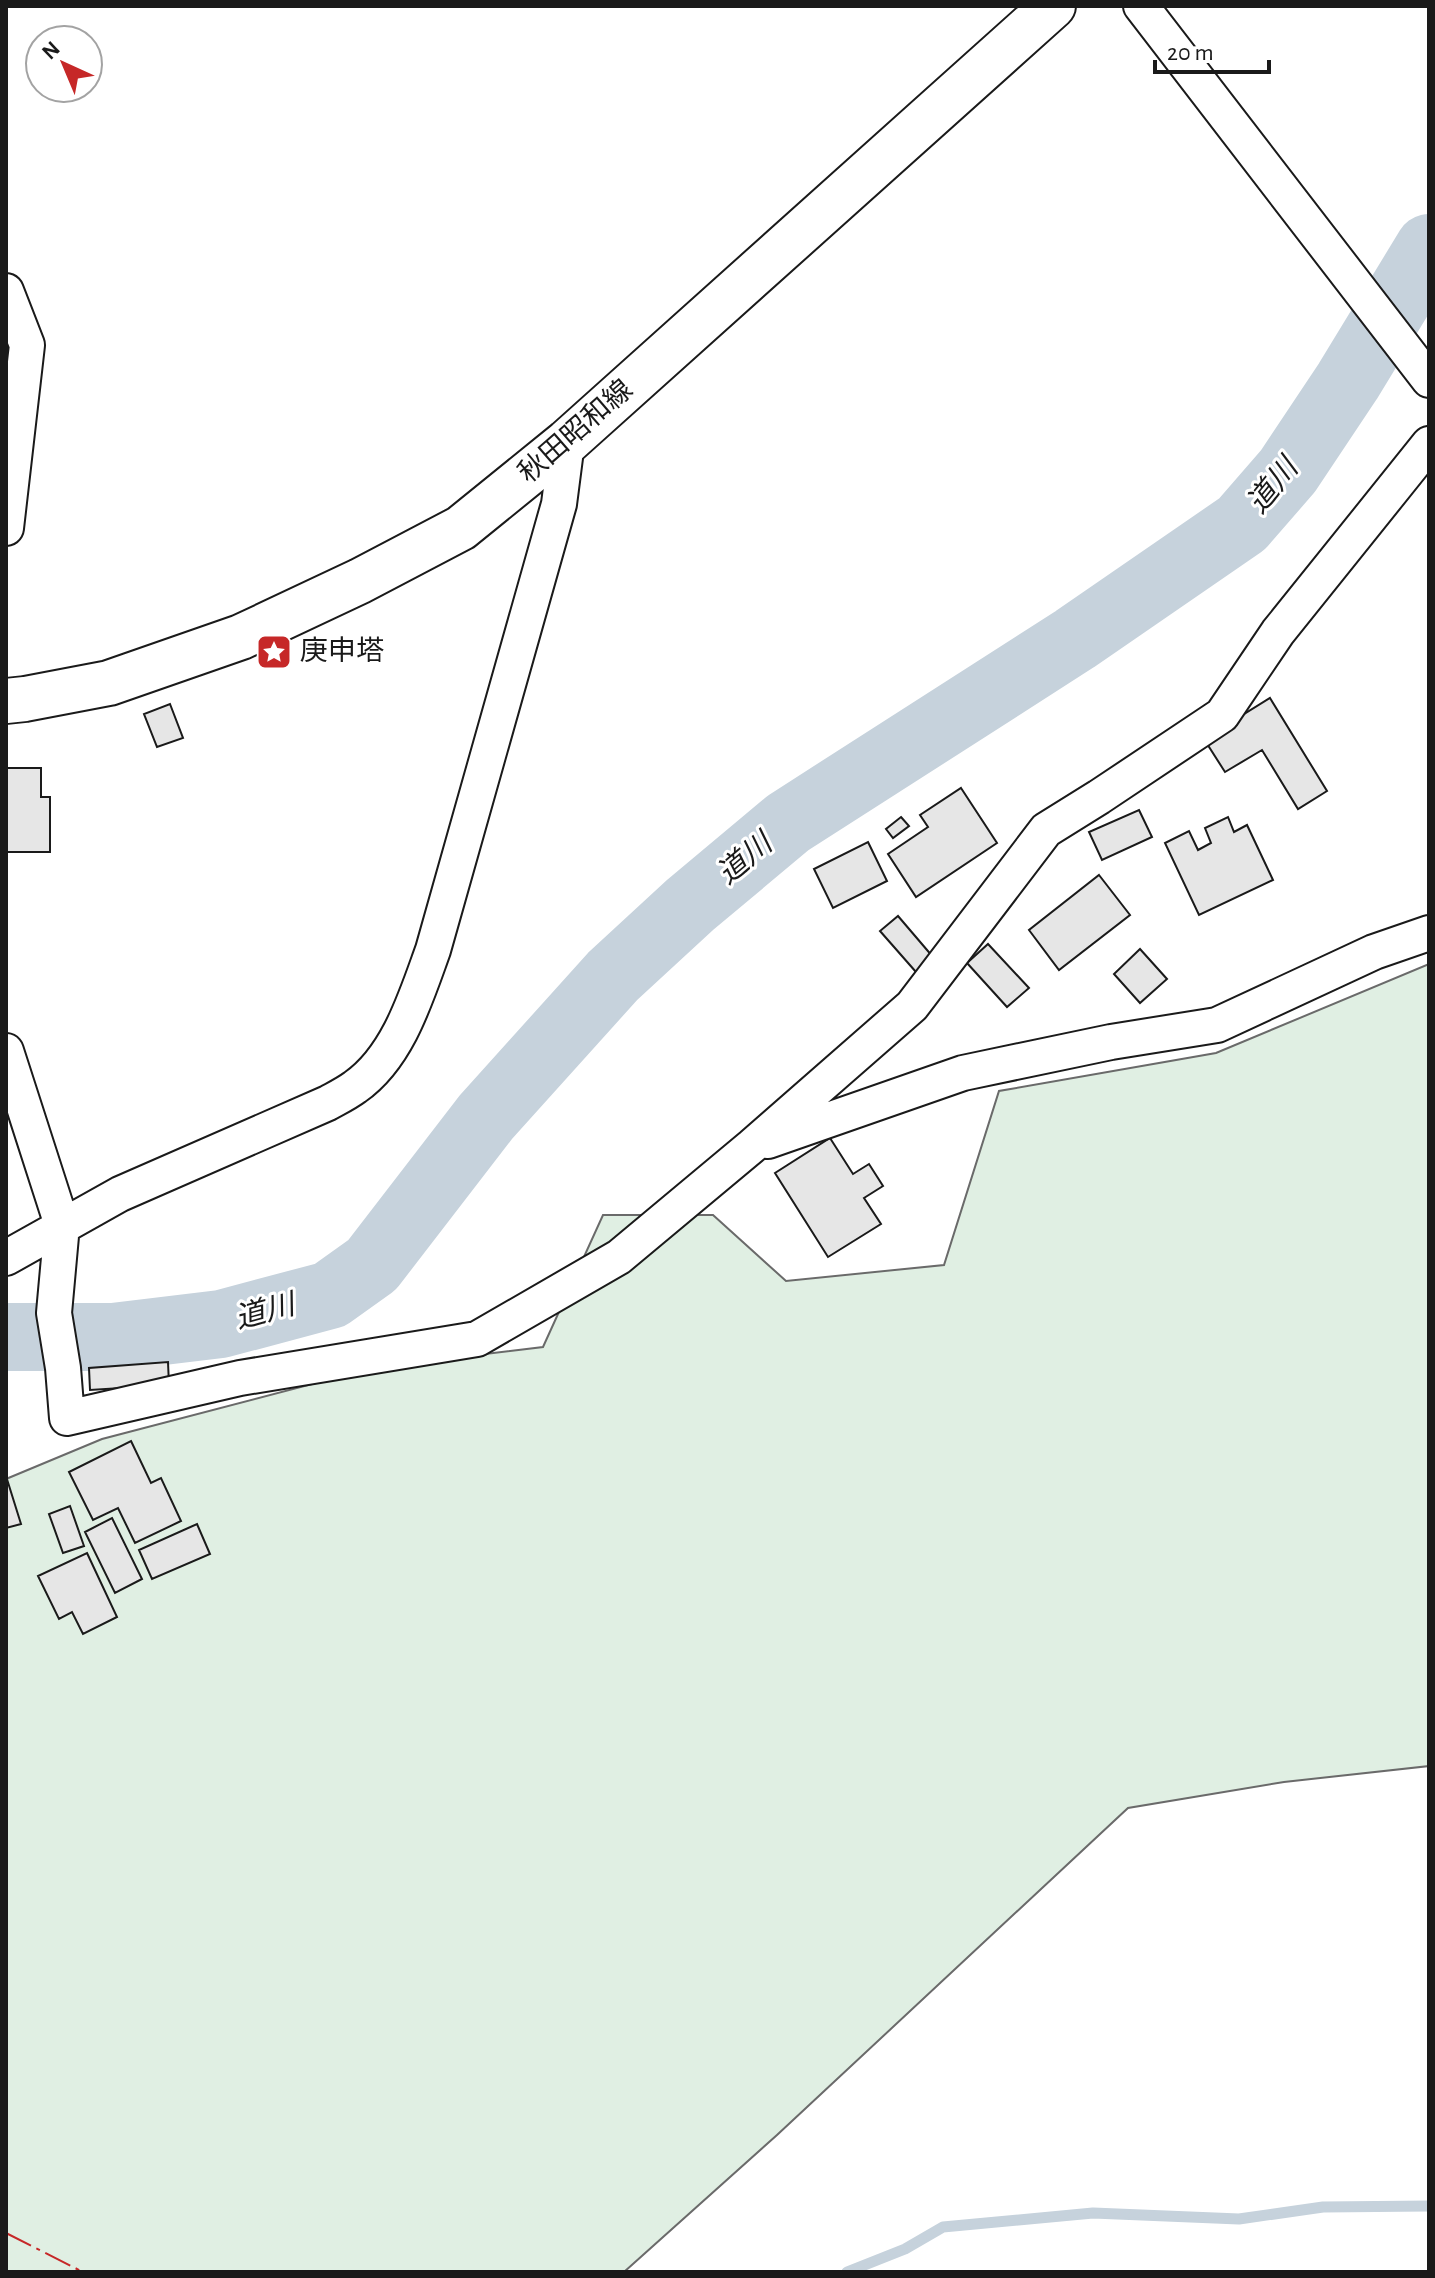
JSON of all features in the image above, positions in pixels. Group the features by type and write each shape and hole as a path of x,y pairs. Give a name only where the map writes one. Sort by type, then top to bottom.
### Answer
{"main road":[{"name":"秋田昭和線","path":"6,701 109,683 241,637 360,581 461,528 567,442 1053,6"}],"street":[{"path":"1141,6 1429,380"},
{"path":"6,291 27,345 6,528"},
{"path":"6,1258 120,1194 328,1103 357,1085 381,1062 411,1012 433,950 559,504 567,442"},
{"path":"6,1051 62,1225 54,1313 67,1418 240,1378 477,1339 619,1257 752,1146 912,1006 1046,830 1222,715 1278,632 1429,444"},
{"path":"752,1146 963,1073 1111,1042 1217,1025 1374,952 1429,933"}],"green space":[{"path":"1429,964 1429,1766 1284,1782 1128,1808 777,2135 624,2272 6,2272 6,1479 102,1439 377,1367 543,1347 603,1215 713,1215 786,1281 944,1265 999,1091 1216,1053"}],"building":[{"path":"1270,698 1327,791 1298,809 1262,750 1225,772 1204,739"},
{"path":"170,704 183,738 157,747 144,714"},
{"path":"6,768 41,768 41,797 50,797 50,852 6,852"},
{"path":"961,788 997,843 916,897 888,854 928,827 920,815"},
{"path":"1139,810 1152,837 1102,860 1089,832"},
{"path":"901,817 909,826 893,838 886,829"},
{"path":"1228,817 1234,832 1247,825 1273,880 1199,915 1165,843 1189,831 1198,850 1211,843 1205,828"},
{"path":"868,842 887,881 833,908 814,869"},
{"path":"1099,875 1130,915 1059,970 1029,930"},
{"path":"898,916 933,957 916,972 880,931"},
{"path":"988,944 1029,988 1007,1007 967,963"},
{"path":"1140,949 1167,979 1140,1003 1114,974"},
{"path":"830,1138 853,1174 869,1164 883,1186 864,1198 881,1224 828,1257 775,1173"},
{"path":"168,1362 169,1385 90,1390 89,1368"},
{"path":"131,1441 151,1483 161,1478 181,1521 135,1543 118,1508 93,1520 69,1472"},
{"path":"6,1476 21,1524 6,1528"},
{"path":"70,1506 84,1546 63,1553 49,1514"},
{"path":"112,1518 142,1579 115,1593 85,1532"},
{"path":"197,1524 210,1554 152,1579 139,1550"},
{"path":"87,1553 117,1617 83,1634 72,1612 59,1619 38,1576"}],"waterway":[{"name":"道川","path":"6,1337 113,1337 221,1324 330,1295 372,1265 486,1117 613,976 690,905 788,823 1075,639 1242,524 1288,471 1348,381 1429,248"},
{"path":"847,2272 905,2249 943,2227 1093,2213 1239,2219 1323,2207 1429,2206"}],"power":[{"path":"6,2233 83,2272"}],"place":[{"name":"庚申塔","path":"274,652"}]}
